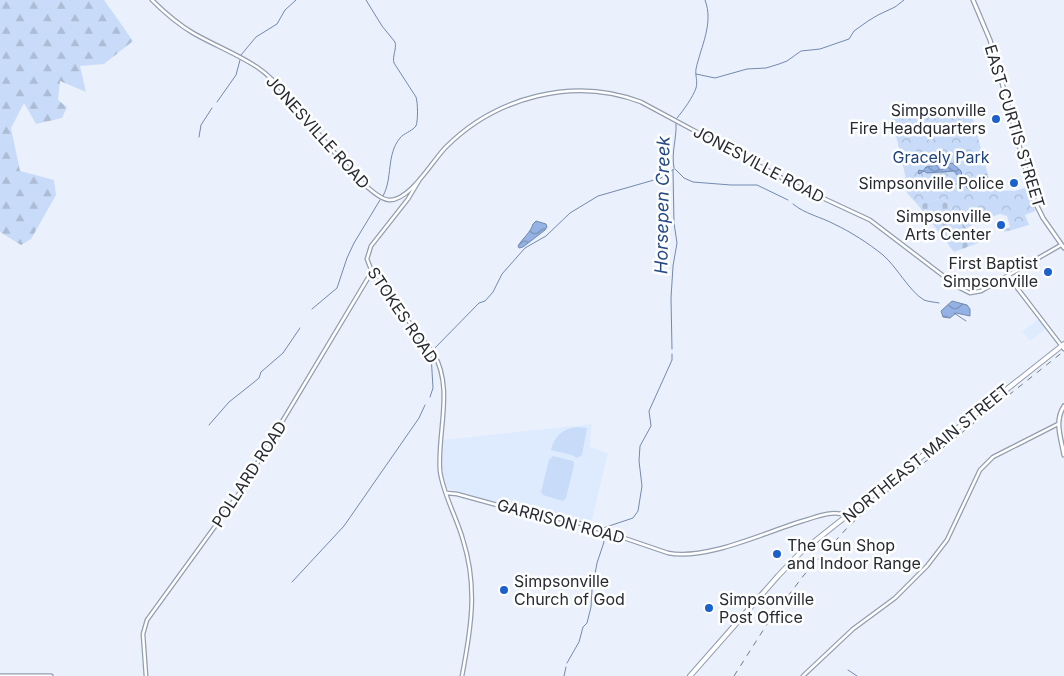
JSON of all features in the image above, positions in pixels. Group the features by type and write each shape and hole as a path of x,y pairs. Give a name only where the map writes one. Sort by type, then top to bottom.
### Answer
{"main road":[{"name":"EAST CURTIS STREET","path":"973,0 990,40 1032,195 1038,210 1064,248"},
{"name":"NORTHEAST MAIN STREET","path":"690,676 791,562 1063,346"},
{"path":"1064,406 1059,416 1058,424 1064,455"},
{"path":"0,676 51,676"}],"street":[{"name":"JONESVILLE ROAD","path":"152,0 184,27 248,62 271,79 325,143 376,195 386,200 401,197 452,141 476,122 493,112 527,98 548,93 571,91 605,92 628,97 654,108 797,186 870,220 964,291 978,292 1061,244"},
{"name":"STOKES ROAD","path":"422,175 412,194 371,246 367,257 371,273 434,354 438,363 444,396 440,469 464,541 471,581 472,623 462,676"},
{"path":"408,191 412,194"},
{"name":"POLLARD ROAD","path":"146,676 143,634 147,620 240,492 371,273"},
{"path":"1008,276 1063,346"},
{"path":"803,676 853,629 895,598 927,566 947,540 976,477 985,464 993,457 1058,424"},
{"name":"GARRISON ROAD","path":"447,493 583,524 668,553 680,554 728,546 796,522 835,512 847,516"}],"shaded area":[{"path":"1039,319 1046,329 1030,341 1022,331"},
{"path":"592,424 590,447 608,453 591,524 564,516 521,509 447,488 442,474 443,440"}],"green space":[{"path":"0,0 104,0 133,41 104,64 80,66 86,92 60,81 58,100 67,107 62,118 36,124 24,103 11,128 20,171 54,180 56,195 31,239 21,245 0,232"},
{"name":"Gracely Park","path":"970,108 992,190 1015,191 1027,187 1035,211 1025,215 1029,225 1005,232 1004,230 1010,227 1007,216 1000,214 979,221 967,228 943,198 918,205 907,193 906,179 892,118"},
{"path":"943,198 978,243 954,252 918,205"},
{"path":"577,427 587,428 582,455 577,458 551,450 554,441 563,431"},
{"path":"553,456 573,461 574,465 566,498 563,501 543,495 541,492 549,460"}],"water":[{"path":"952,163 961,171 963,180 974,183 986,174 988,185 985,187 980,185 972,191 968,189 954,171 927,173 924,171 919,174 918,172 919,170 923,171 926,167 937,165 942,170 946,165"},
{"path":"536,221 546,224 547,227 523,247 519,248 518,246"},
{"path":"952,301 967,305 970,309 970,316 956,313 950,318 943,317 941,311"}],"waterway":[{"path":"241,55 256,37 277,24 285,10 296,0"},
{"path":"366,0 382,26 395,42 394,63 416,97 417,104 416,126 402,136 396,145 383,196"},
{"name":"Horsepen Creek","path":"677,118 688,104 696,88 696,69 706,34 708,17 705,0"},
{"path":"696,74 715,78 747,69 766,68 779,64 801,51 820,49 849,39 854,31 868,21 895,7 904,0"},
{"path":"217,102 236,75 240,60"},
{"path":"199,137 201,125 212,108"},
{"name":"Horsepen Creek","path":"674,168 673,156 676,123"},
{"path":"433,350 479,303 485,301 493,292 502,274 525,248 546,236 570,213 598,196 661,178 674,169"},
{"path":"675,169 684,178 693,182 757,185 788,200"},
{"name":"Horsepen Creek","path":"672,349 671,298 677,243 674,223 673,170"},
{"path":"312,309 337,288 354,243 380,200"},
{"path":"793,204 840,227 865,242 883,255 919,296 926,301 939,303"},
{"path":"954,313 966,321"},
{"path":"209,425 229,402 259,378 261,372 283,353 300,328"},
{"path":"430,397 433,388 431,354"},
{"name":"Horsepen Creek","path":"603,528 633,518 638,511 642,486 639,461 640,446 651,426 649,411 672,360 672,354"},
{"path":"292,582 344,526 419,418 425,405"},
{"name":"Horsepen Creek","path":"567,663 579,642 583,627 587,623 597,563 604,542 601,531"},
{"name":"Horsepen Creek","path":"564,676 566,667"},
{"path":"848,670 857,676"}],"railway":[{"path":"734,676 769,621 804,575 848,527 880,498 1064,351"}],"place":[{"name":"Simpsonville Fire Headquarters","path":"996,119"},
{"name":"Simpsonville Police","path":"1014,183"},
{"name":"Simpsonville Arts Center","path":"1001,225"},
{"name":"First Baptist Simpsonville","path":"1048,272"},
{"name":"The Gun Shop and Indoor Range","path":"777,554"},
{"name":"Simpsonville Church of God","path":"504,590"},
{"name":"Simpsonville Post Office","path":"709,608"}]}
